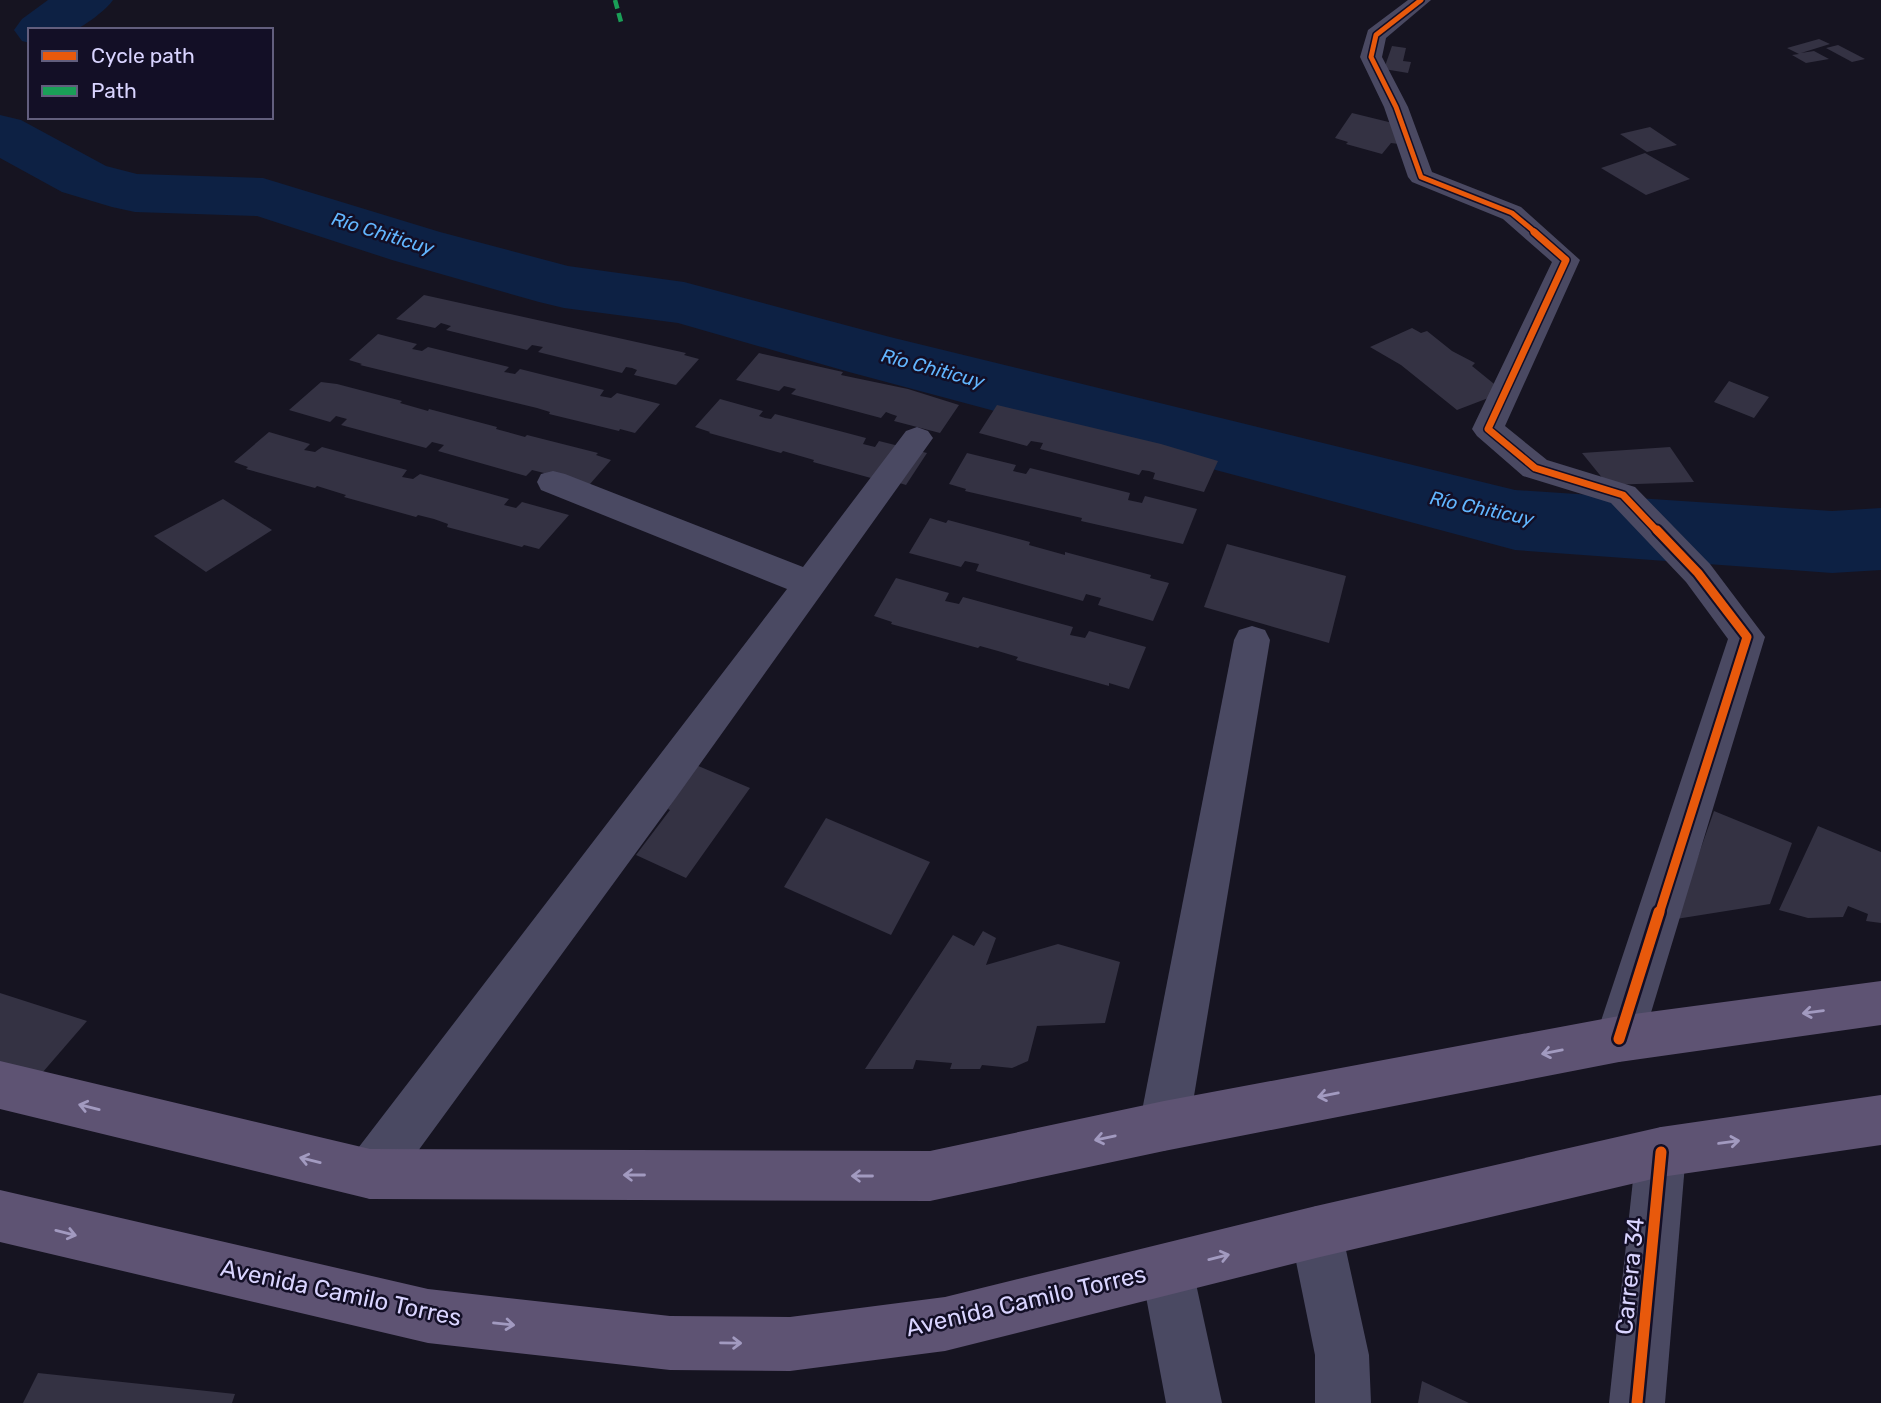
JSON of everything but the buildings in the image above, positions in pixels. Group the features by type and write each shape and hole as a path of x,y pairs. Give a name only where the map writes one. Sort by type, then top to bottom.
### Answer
{"main road":[{"path":"0,1085 370,1174 930,1177 1164,1126 1619,1039 1881,1003"},
{"name":"Avenida Camilo Torres","path":"0,1216 428,1315 670,1343 790,1344 945,1324 1316,1232 1661,1152 1881,1120"}],"street":[{"path":"1421,0 1376,34 1371,57 1396,107 1421,177 1512,213 1566,260 1488,429 1535,468 1623,495 1698,573 1747,636 1619,1039"},
{"path":"370,1174 917,438"},
{"path":"552,482 810,584"},
{"path":"1164,1126 1252,640"},
{"name":"Carrera 34","path":"1637,1403 1661,1152"},
{"path":"1316,1232 1342,1355 1343,1403"},
{"path":"1167,1270 1194,1403"}],"waterway":[{"name":"Río Chiticuy","path":"44,28 76,4 87,0"},
{"name":"Río Chiticuy","path":"0,133 84,179 135,193 263,197 416,246 564,287 684,303 875,356 1515,520 1832,542 1881,539"}],"marked path":[{"path":"615,0 621,22"}],"cycle path":[{"path":"1421,0 1376,35 1371,57 1396,107 1421,177 1512,213 1566,260 1488,429 1535,468 1623,495 1698,573 1747,637 1619,1039"},
{"path":"1637,1403 1661,1152"}]}
